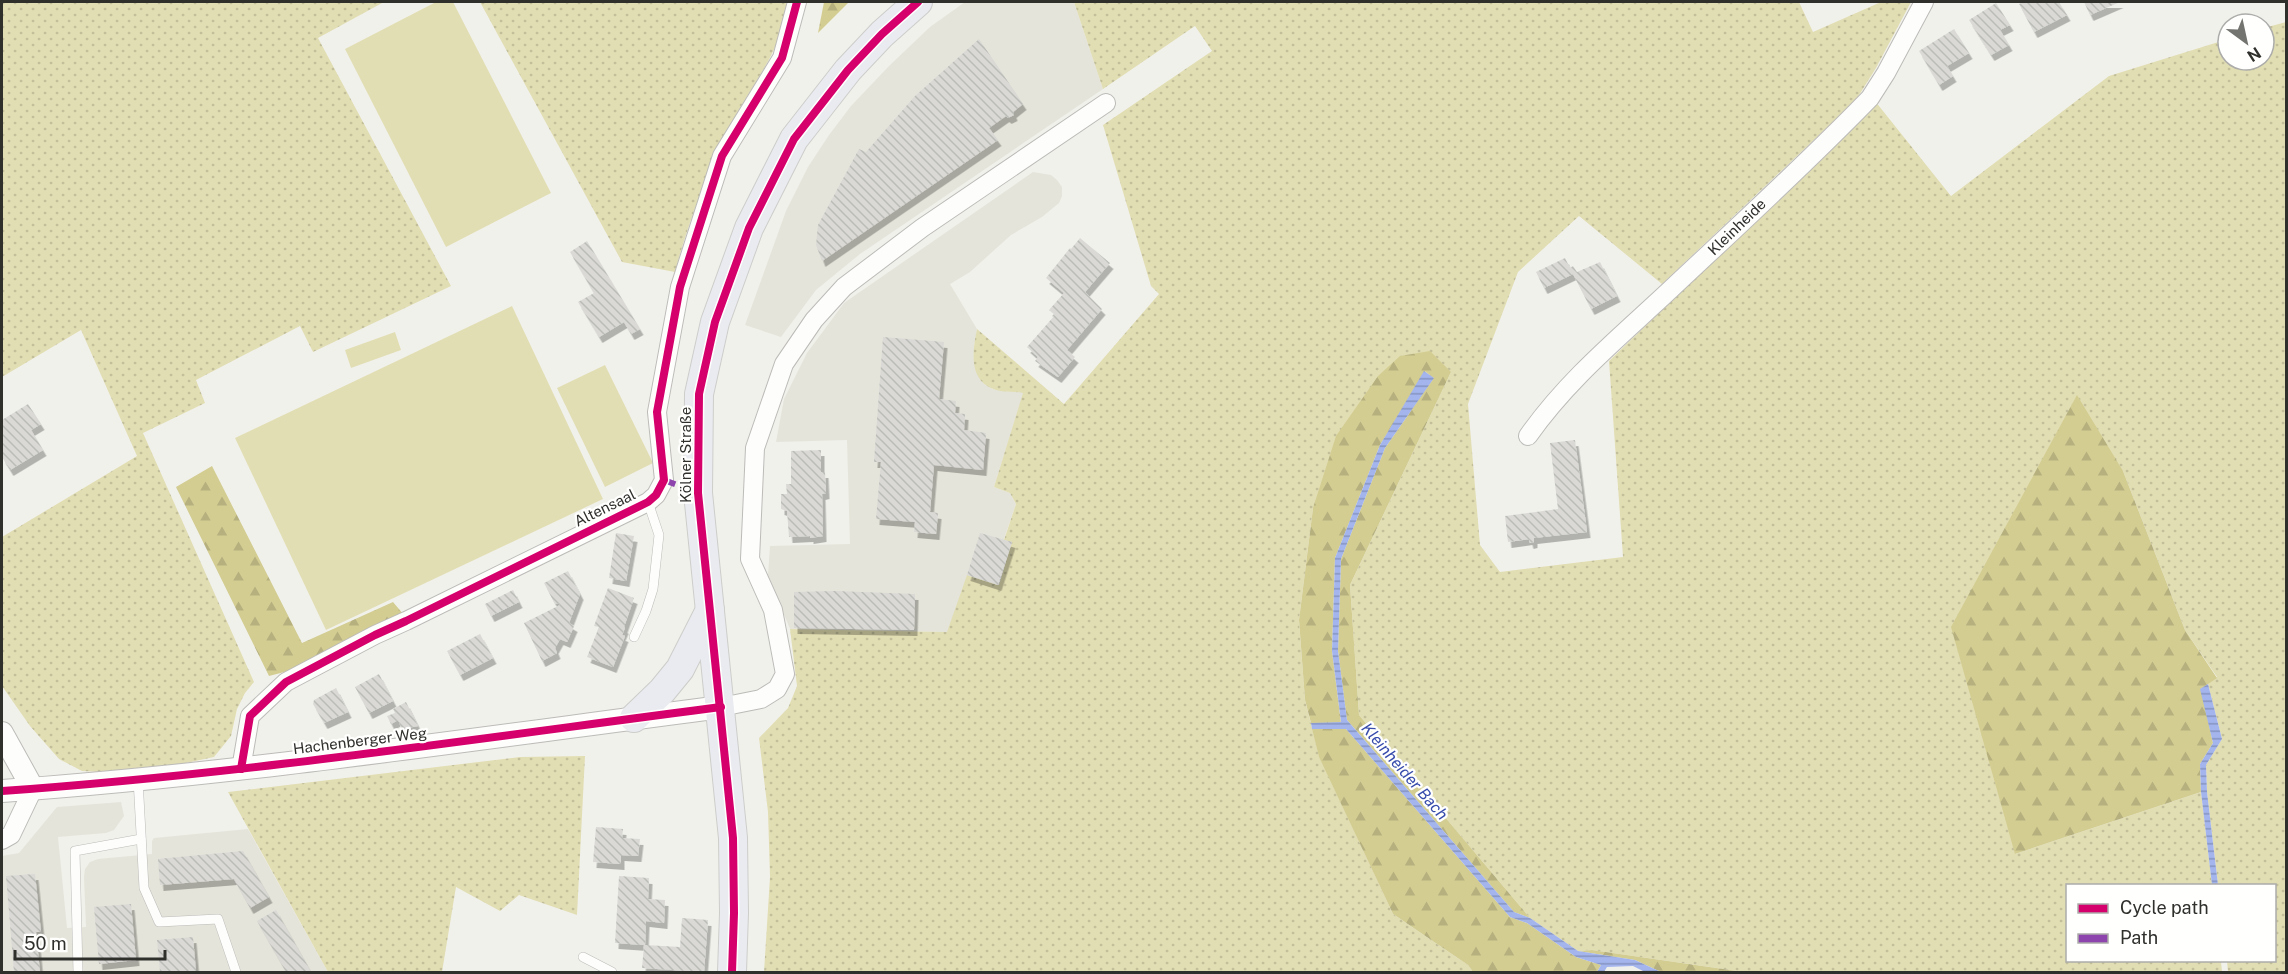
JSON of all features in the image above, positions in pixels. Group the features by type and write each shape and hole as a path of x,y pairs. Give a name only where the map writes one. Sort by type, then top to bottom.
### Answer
{"main road":[{"name":"Kölner Straße","path":"732,972 733,838 698,493 699,394 715,322 749,228 794,139 848,70 882,34 918,2"},
{"path":"634,718 662,691 680,669 710,610"}],"street":[{"name":"Altensaal","path":"241,769 250,716 285,682 375,635 648,502 656,495 664,480 657,412 680,287 722,156 782,58 797,2"},
{"name":"Kleinheide","path":"1528,436 1548,407 1598,355 1670,290 1870,98 1886,74 1924,2"},
{"path":"721,707 761,699 777,688 785,674 773,610 750,559 754,448 784,364 814,320 844,287 922,228 1106,103"},
{"name":"Hachenberger Weg","path":"2,791 241,769 721,707"},
{"path":"2,733 33,789 11,835 2,840"}],"lane":[{"path":"634,637 646,611 654,578 658,535 648,502"},
{"path":"138,779 144,888 159,922 218,919 236,972"},
{"path":"78,972 75,851 141,839"},
{"path":"583,957 612,972"}],"shaded area":[{"path":"2,2 384,2 318,38 451,286 313,352 300,326 196,380 205,403 143,433 254,682 237,709 231,736 214,757 172,766 100,772 82,771 59,759 30,726 2,686 2,537 137,456 81,330 2,377"},
{"path":"436,2 453,2 551,193 446,247 345,49"},
{"path":"480,2 787,2 778,41 732,122 707,177 675,272 622,262"},
{"path":"965,2 1074,2 1103,89 860,254 816,290 781,337 745,325 786,211 808,167 829,135 851,106 889,66 930,27"},
{"path":"1074,2 1799,2 1813,32 1881,2 1911,2 1856,100 1662,284 1579,216 1518,272 1468,404 1480,545 1500,572 1623,557 1609,361 1855,124 1875,101 1951,196 2109,76 2216,43 2216,72 2276,72 2276,25 2286,22 2286,972 2228,972 2227,962 2276,962 2276,884 2218,884 2206,765 2222,739 2208,684 2217,677 2185,630 2123,471 2015,854 2201,792 2212,884 2066,884 2066,962 2221,962 2222,972 1744,972 1592,950 1578,951 1530,918 1359,715 1350,585 1451,372 1313,508 1299,620 1305,700 1319,756 1393,914 1468,965 1473,972 764,972 770,877 768,812 759,738 788,708 797,686 790,629 947,632 967,575 999,585 1012,542 1004,540 1016,504 1010,493 994,487 1023,393 995,390 979,377 974,362 977,329 1064,404 1159,294 1151,286 1103,125 1212,51 1195,26 1103,89"},
{"path":"1033,172 1051,175 1057,180 1062,187 1059,203 1042,217 1011,235 970,272 950,284 977,329 974,347 992,389 1024,392 994,487 1010,493 1016,504 1004,539 1012,542 998,585 948,632 790,629 768,575 770,546 850,544 847,440 776,442 784,399 807,353 844,303"},
{"path":"512,306 603,499 326,630 235,438"},
{"path":"395,332 401,350 351,368 345,350"},
{"path":"605,365 653,463 605,487 557,388"},
{"path":"585,756 577,915 519,895 500,911 456,887 442,972 328,972 228,792 520,757"},
{"path":"121,802 124,816 114,830 106,833 58,837 67,928 86,927 84,877 85,869 90,862 98,859 152,854 154,838 248,829 328,972 2,972 2,856 19,853 57,807"}],"green space":[{"path":"824,2 849,2 818,33"},
{"path":"1430,351 1451,372 1350,585 1359,715 1530,918 1514,912 1347,720 1338,651 1341,559 1385,448 1434,378 1425,371 1380,445 1335,558 1332,651 1341,723 1311,723 1305,700 1299,620 1313,508 1336,436 1378,376 1400,356"},
{"path":"2077,395 2123,471 2185,630 2217,678 2201,689 2213,743 2200,764 2201,792 2015,854 1951,627"},
{"path":"212,466 302,643 393,602 404,615 292,670 269,676 176,487"},
{"path":"1312,729 1346,729 1510,917 1527,923 1576,957 1601,965 1597,972 1473,972 1468,965 1393,914 1319,757"},
{"path":"1592,950 1744,972 1661,972 1635,960 1578,951"}],"water":[{"path":"1424,371 1434,378 1385,448 1341,559 1338,651 1347,720 1514,912 1530,918 1578,951 1635,960 1661,972 1645,972 1633,966 1607,967 1604,972 1597,972 1601,965 1576,957 1527,923 1510,917 1346,729 1312,729 1311,723 1341,722 1332,651 1335,558 1380,445"},
{"path":"2208,684 2222,739 2206,765 2218,884 2212,884 2201,792 2200,764 2213,743 2200,689"}],"building":[{"path":"2059,2 2067,15 2034,32 2019,4"},
{"path":"2084,2 2120,2 2090,15"},
{"path":"1996,3 2010,25 2000,30 2009,45 1991,55 1969,20"},
{"path":"1954,29 1969,53 1947,66 1953,76 1939,85 1919,51"},
{"path":"979,39 1023,104 1013,112 1014,115 1008,118 1006,116 989,128 998,140 822,261 816,245 818,225 859,149 866,152 915,96"},
{"path":"1080,238 1110,263 1085,292 1102,309 1067,350 1075,357 1058,377 1035,361 1038,357 1027,347 1055,315 1049,310 1064,293 1046,278"},
{"path":"587,241 640,329 631,334 624,322 599,337 578,302 594,293 570,252"},
{"path":"1565,258 1570,268 1573,266 1577,272 1600,262 1617,296 1591,309 1573,274 1544,288 1536,272"},
{"path":"883,337 944,342 939,399 956,401 955,413 965,414 964,430 986,433 983,470 934,465 930,512 938,513 936,534 914,532 915,522 876,519 881,462 874,462"},
{"path":"28,404 41,424 31,430 43,450 10,470 2,457 2,420"},
{"path":"1575,440 1587,532 1534,538 1534,542 1530,543 1529,539 1508,542 1505,516 1558,509 1550,443"},
{"path":"821,450 821,472 825,472 826,493 822,494 823,536 789,537 787,511 781,509 781,494 787,494 786,484 791,484 791,451"},
{"path":"616,533 634,536 626,581 609,578"},
{"path":"980,533 1012,542 998,585 967,575"},
{"path":"568,571 580,594 569,623 574,626 567,642 560,639 555,648 557,653 542,661 524,623 560,605 555,604 544,583"},
{"path":"608,588 634,598 622,635 625,636 613,667 587,657 599,627 594,626"},
{"path":"513,590 519,602 491,616 485,604"},
{"path":"794,592 915,594 914,630 794,628"},
{"path":"480,634 493,658 460,675 447,651"},
{"path":"379,674 393,701 369,713 355,687"},
{"path":"336,688 348,712 324,723 313,704 314,700"},
{"path":"406,702 418,726 402,729 398,720 391,724 387,716 395,713 393,709"},
{"path":"596,827 623,829 622,838 640,839 638,856 621,855 621,864 593,862"},
{"path":"243,851 269,897 250,908 234,879 160,885 158,859"},
{"path":"35,874 41,932 36,932 40,972 14,972 6,876"},
{"path":"619,876 649,878 648,899 665,900 664,923 646,921 645,945 680,947 682,918 708,920 704,972 642,968 644,945 615,943"},
{"path":"131,904 136,960 99,964 94,907"},
{"path":"276,910 311,972 286,972 257,921"},
{"path":"193,937 196,972 160,972 157,940"}],"marked path":[{"path":"664,480 698,493"}],"cycle path":[{"path":"241,769 250,716 286,682 375,635 648,502 656,495 664,480 657,412 680,287 722,156 782,58 797,2"},
{"path":"732,972 733,838 698,493 699,394 715,322 749,228 794,139 848,70 882,34 918,2"},
{"path":"2,791 272,765 721,707"}],"water label":[{"name":"Kleinheider Bach","path":"1405,771"}]}
